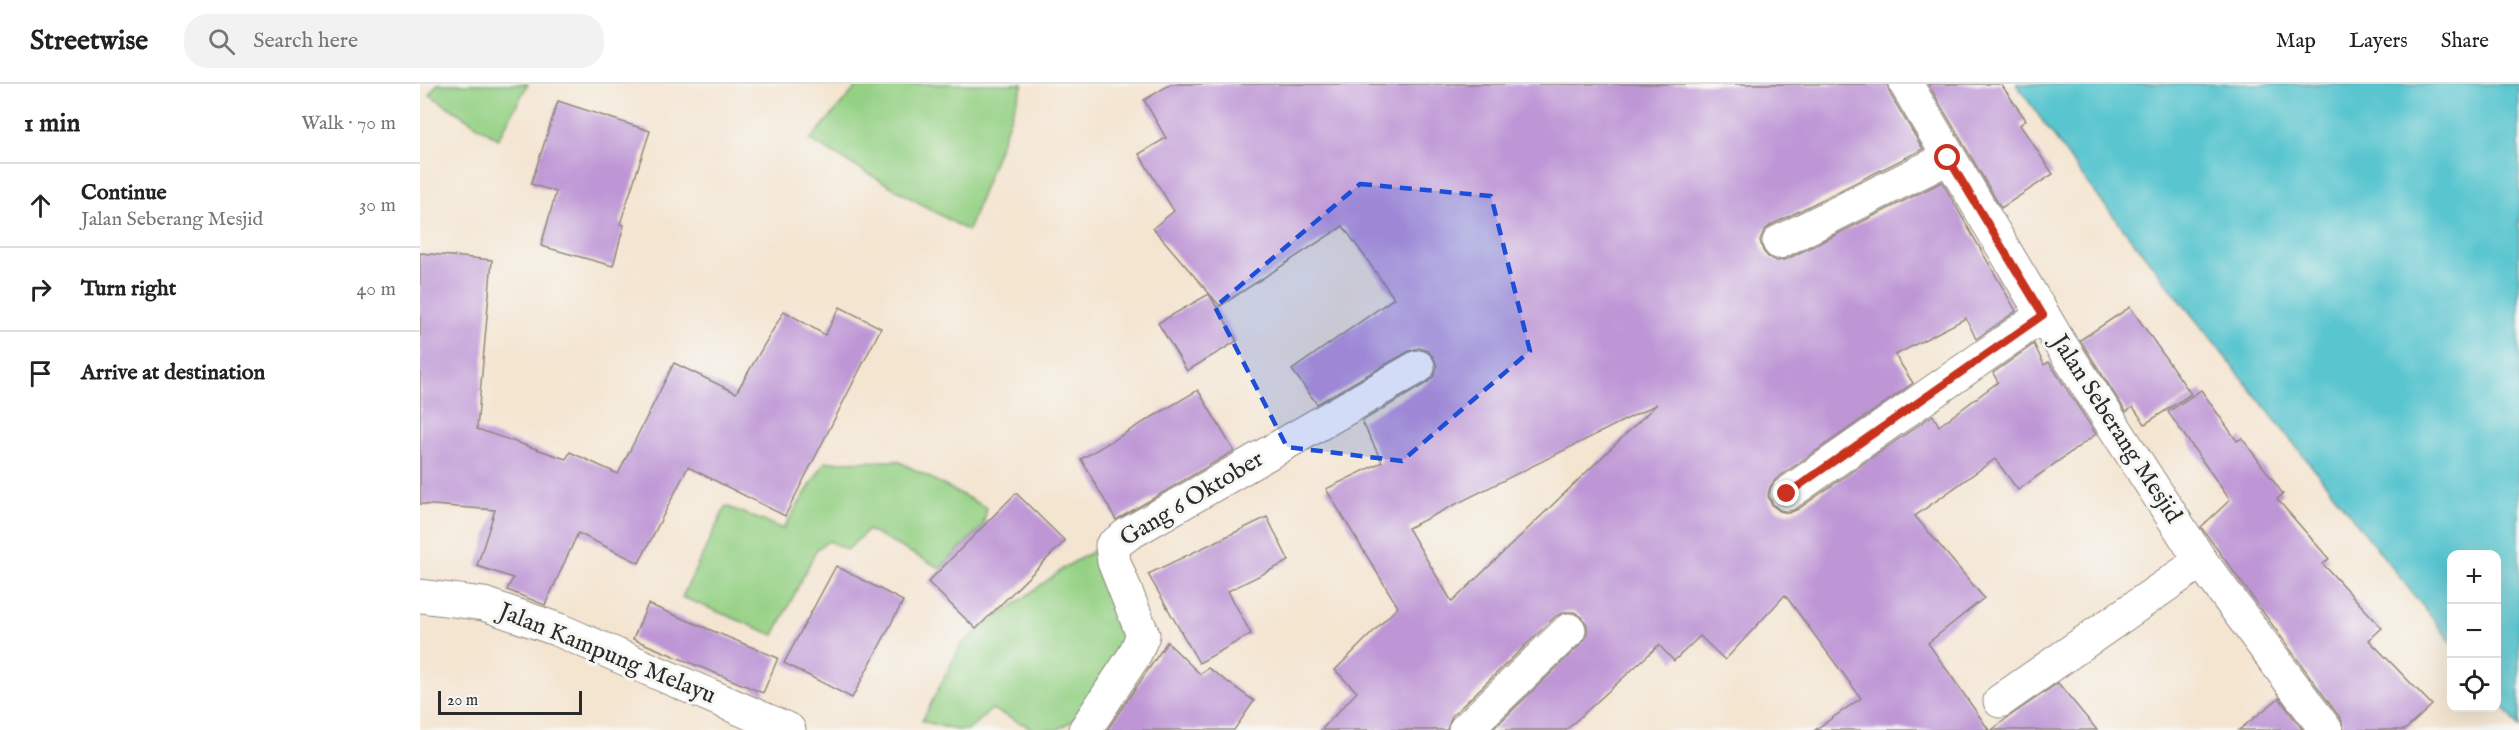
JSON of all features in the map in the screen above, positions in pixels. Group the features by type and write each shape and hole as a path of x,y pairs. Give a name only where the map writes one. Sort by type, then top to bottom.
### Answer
{"street":[{"name":"Jalan Seberang Mesjid","path":"1906,84 2043,315 2201,561 2326,730"},
{"path":"1779,242 1948,158"},
{"path":"1787,494 2043,315"},
{"name":"Gang 6 Oktober","path":"1086,730 1134,656 1143,635 1114,562 1112,546 1128,534 1418,367"},
{"path":"2000,701 2201,561"},
{"name":"Jalan Kampung Melayu","path":"420,596 484,604 559,630 789,730"},
{"path":"1465,730 1569,630"}],"highlighted area":[{"path":"1360,184 1491,196 1530,351 1402,461 1287,447 1215,307"}],"green space":[{"path":"437,84 528,84 498,139 430,95"},
{"path":"859,84 1023,84 968,231 810,140"},
{"path":"898,461 987,508 983,526 940,568 868,530 847,550 829,541 817,549 774,635 682,597 726,506 783,529 825,462"},
{"path":"1100,547 1129,630 1103,703 1057,730 1035,730 992,709 969,730 956,730 922,721 962,643 1067,566"}],"water":[{"path":"2016,84 2519,84 2519,727 2501,704 2501,550 2447,550 2447,637 2088,184"}],"building":[{"path":"1171,84 1887,84 1890,94 1923,149 1771,225 1764,231 1760,240 1763,251 1768,257 1777,261 1787,259 1942,182 2016,311 1976,339 1966,318 1895,355 1913,383 1776,479 1770,487 1768,496 1772,505 1780,511 1789,513 1798,509 1933,415 1939,426 1998,382 1993,373 2034,344 2044,365 2049,362 2096,434 2018,490 1995,459 1915,516 1984,598 1928,643 1989,730 1815,730 1861,698 1785,595 1725,660 1700,636 1674,661 1659,645 1566,730 1492,730 1582,643 1587,635 1587,625 1582,617 1574,612 1564,612 1556,616 1452,716 1447,730 1321,730 1357,692 1335,670 1398,607 1326,489 1382,462 1362,421 1427,383 1434,376 1437,366 1428,351 1419,348 1409,351 1317,404 1292,370 1394,298 1343,226 1220,306 1153,228 1174,211 1139,154 1166,138 1144,100","holes":["1657,404 1452,602 1408,528"]},
{"path":"1928,84 2001,84 2026,120 2020,125 2053,174 2001,208"},
{"path":"558,101 650,131 620,224 624,225 613,266 541,246 556,192 531,184"},
{"path":"420,253 492,260 477,429 566,459 570,452 618,474 674,363 736,393 784,311 825,335 840,307 881,328 785,516 688,467 639,563 578,533 545,605 507,590 513,578 477,566 495,510 420,504"},
{"path":"1209,294 1237,341 1187,371 1158,323"},
{"path":"2130,307 2191,394 2145,424 2133,407 2126,412 2080,340"},
{"path":"1198,390 1234,451 1116,520 1081,459"},
{"path":"2201,390 2237,441 2242,438 2283,494 2277,499 2329,559 2323,564 2382,628 2369,640 2432,705 2405,730 2344,730 2341,719 2201,527 2230,500 2168,412"},
{"path":"1016,493 1065,541 976,629 928,582"},
{"path":"1267,517 1289,561 1228,591 1251,634 1199,663 1148,574"},
{"path":"836,566 903,601 852,698 784,663"},
{"path":"648,604 778,658 763,693 633,639"},
{"path":"1167,642 1200,674 1208,668 1254,701 1234,730 1107,730"},
{"path":"2058,683 2097,730 1992,730 2007,718"},
{"path":"2279,698 2303,730 2239,730"}],"route":[{"path":"1787,494 2043,315 1948,158"}]}
